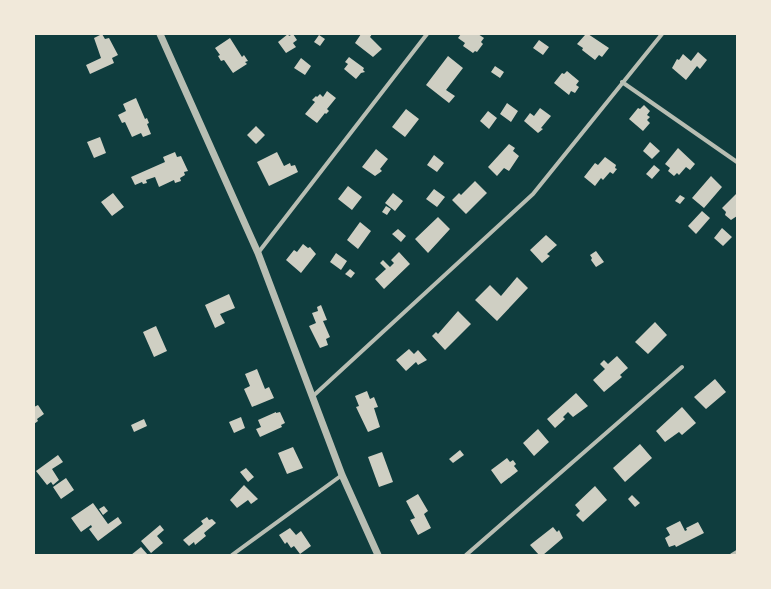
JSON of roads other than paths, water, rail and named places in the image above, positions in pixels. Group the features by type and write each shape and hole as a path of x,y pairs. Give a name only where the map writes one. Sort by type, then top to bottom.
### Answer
{"street":[{"path":"160,34 258,253 342,475 378,555"},
{"path":"258,253 427,34"},
{"path":"312,397 533,194 662,34"},
{"path":"622,82 737,162"},
{"path":"466,555 682,367"},
{"path":"232,555 342,475"},
{"path":"732,555 737,552"}]}
